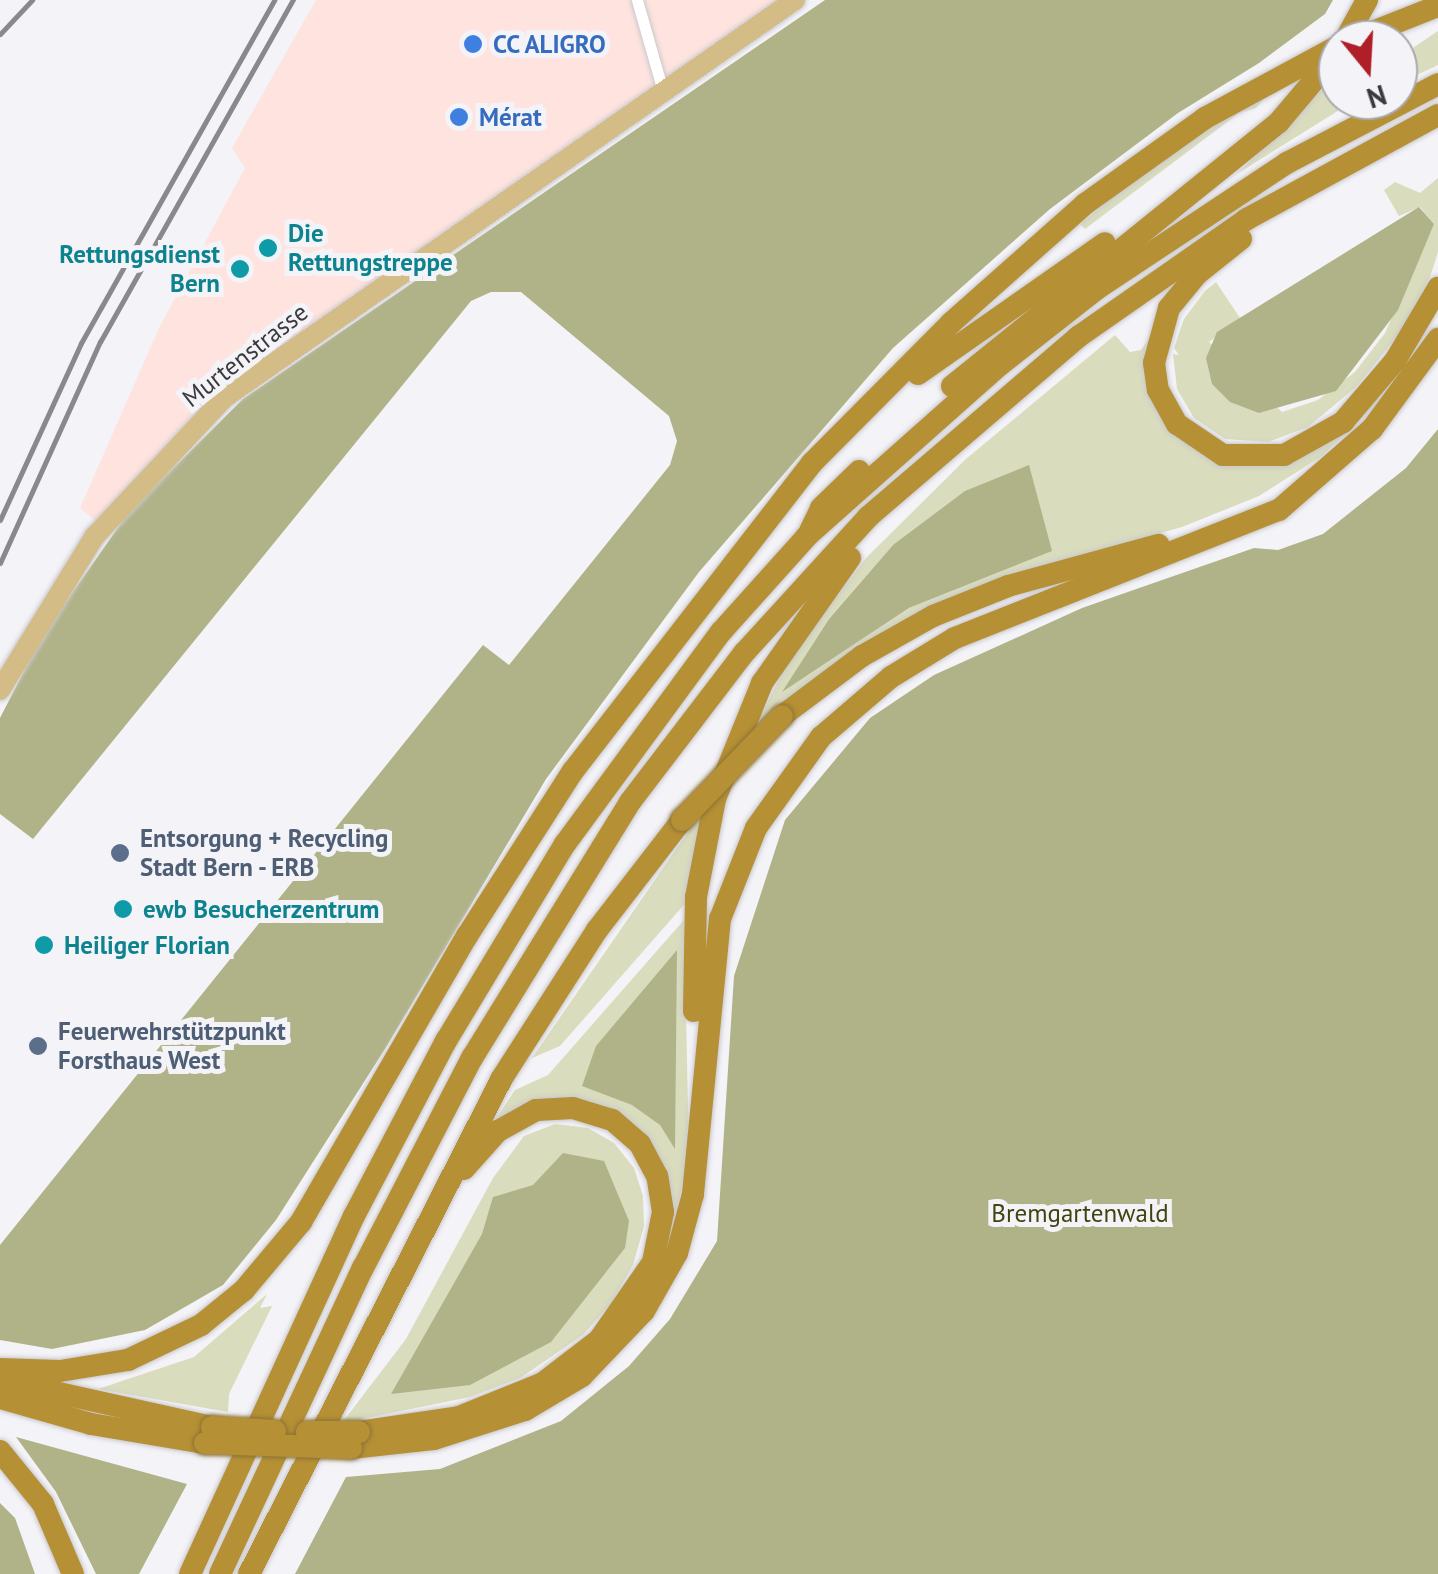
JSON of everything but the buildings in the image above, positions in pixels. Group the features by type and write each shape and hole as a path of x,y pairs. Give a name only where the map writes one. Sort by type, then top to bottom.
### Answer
{"highway":[{"path":"1401,20 1438,6"},
{"path":"0,1369 91,1368 149,1352 212,1316 265,1268 319,1193 550,805 739,552 847,426 1048,235 1205,118 1318,59"},
{"path":"807,536 822,508 885,446 994,348 1179,202 1301,99 1318,76"},
{"path":"190,1574 354,1216 499,948 660,709 807,536 1001,364 1110,280 1256,182 1438,84"},
{"path":"220,1574 433,1130 588,864 685,728 782,609 868,517 956,440 1179,263 1360,155 1438,114"},
{"path":"1360,155 1314,196 1226,248 1181,292 1156,344 1156,379 1166,410 1190,438 1223,455 1264,460 1304,448 1343,422 1377,386 1438,288"},
{"path":"739,552 854,432 940,356 1034,287 1179,202"},
{"path":"0,1398 107,1428 355,1440 480,1428 582,1376 631,1328 663,1281 686,1224 698,1166 710,975 720,919 762,818 821,737 891,677 955,638 1242,529 1279,510 1372,429 1438,339"},
{"path":"698,1166 696,898 711,815 741,725 810,606 956,440"},
{"path":"249,1574 412,1246 532,1028 682,820 782,716 862,656 932,616 1008,586 1200,532 1316,477"},
{"path":"355,1440 475,1412 572,1363 639,1289 661,1234 662,1193 650,1159 612,1120 572,1108 536,1110 484,1144 412,1246"},
{"path":"0,1380 209,1435"},
{"path":"0,1451 44,1504 73,1574"}],"main road":[{"name":"Murtenstrasse","path":"0,690 94,538 224,398 795,0"}],"street":[{"path":"638,0 664,91"}],"shaded area":[{"path":"316,0 792,0 273,355 98,523 80,508 159,328 245,168 232,148"}],"green space":[{"path":"825,0 1333,0 1325,14 1259,63 1178,113 1050,209 893,348 699,572 546,779 385,1049 276,1220 223,1285 145,1330 52,1349 0,1340 0,1245 483,645 509,665 670,465 677,441 669,416 521,292 491,292 471,301 33,839 0,814 0,718 42,636 129,512 243,399"},
{"path":"1438,31 1438,65 1418,74 1418,44"},
{"path":"1273,89 1256,108 1239,113 1085,229 1080,224 1162,157"},
{"path":"1318,94 1318,120 1323,120 1237,174"},
{"path":"1438,178 1438,252 1430,277 1402,330 1356,387 1308,427 1268,442 1225,439 1194,418 1177,389 1173,354 1179,355 1174,348 1184,319 1205,291 1216,282 1240,318 1209,342 1282,412 1318,400 1355,372 1385,333 1434,224 1420,207 1399,216 1384,190 1395,182 1420,193"},
{"path":"1419,207 1434,224 1398,310 1336,391 1259,413 1230,402 1212,384 1206,358 1217,332"},
{"path":"1115,335 1130,352 1141,350 1150,337 1150,383 1233,465 1278,464 1380,400 1322,456 1259,496 1182,527 1043,566 777,707 755,727 790,658 866,558 966,459","holes":["893,545 1051,551 909,608 784,690 829,619"]},
{"name":"Bremgartenwald","path":"1438,429 1438,1574 295,1574 346,1477 440,1469 561,1421 629,1366 670,1319 717,1241 734,976 785,820 870,718 934,675 1082,608 1254,548 1278,550 1323,534 1406,468"},
{"path":"1029,465 1052,551 909,608 782,692 829,619 893,545 965,491"},
{"path":"708,803 689,899 560,1046 532,1058"},
{"path":"684,920 689,1155 669,1248 669,1217 618,1117 497,1117 515,1090 548,1075"},
{"path":"677,950 675,1149 660,1125 632,1105 582,1086 596,1046"},
{"path":"555,1124 588,1128 614,1143 634,1168 643,1196 644,1226 633,1265 611,1303 583,1335 520,1378 470,1397 342,1423 406,1339 493,1178 524,1136"},
{"path":"563,1153 604,1161 629,1221 625,1248 551,1342 470,1385 391,1394 482,1234 493,1197 533,1185"},
{"path":"300,1249 229,1394 228,1412 98,1389 194,1357 267,1294 260,1308 272,1306"},
{"path":"16,1437 187,1484 139,1574 96,1574 56,1492"},
{"path":"0,1503 15,1518 35,1574 0,1574"}],"railway":[{"path":"0,34 32,0"},
{"path":"0,520 81,343 274,0"},
{"path":"0,563 100,342 293,0"}],"place":[{"name":"CC ALIGRO","path":"473,44"},
{"name":"Mérat","path":"459,117"},
{"name":"Die Rettungstreppe","path":"268,248"},
{"name":"Rettungsdienst Bern","path":"240,269"},
{"name":"Entsorgung + Recycling Stadt Bern - ERB","path":"120,853"},
{"name":"ewb Besucherzentrum","path":"123,909"},
{"name":"Heiliger Florian","path":"44,945"},
{"name":"Feuerwehrstützpunkt Forsthaus West","path":"38,1046"}]}
